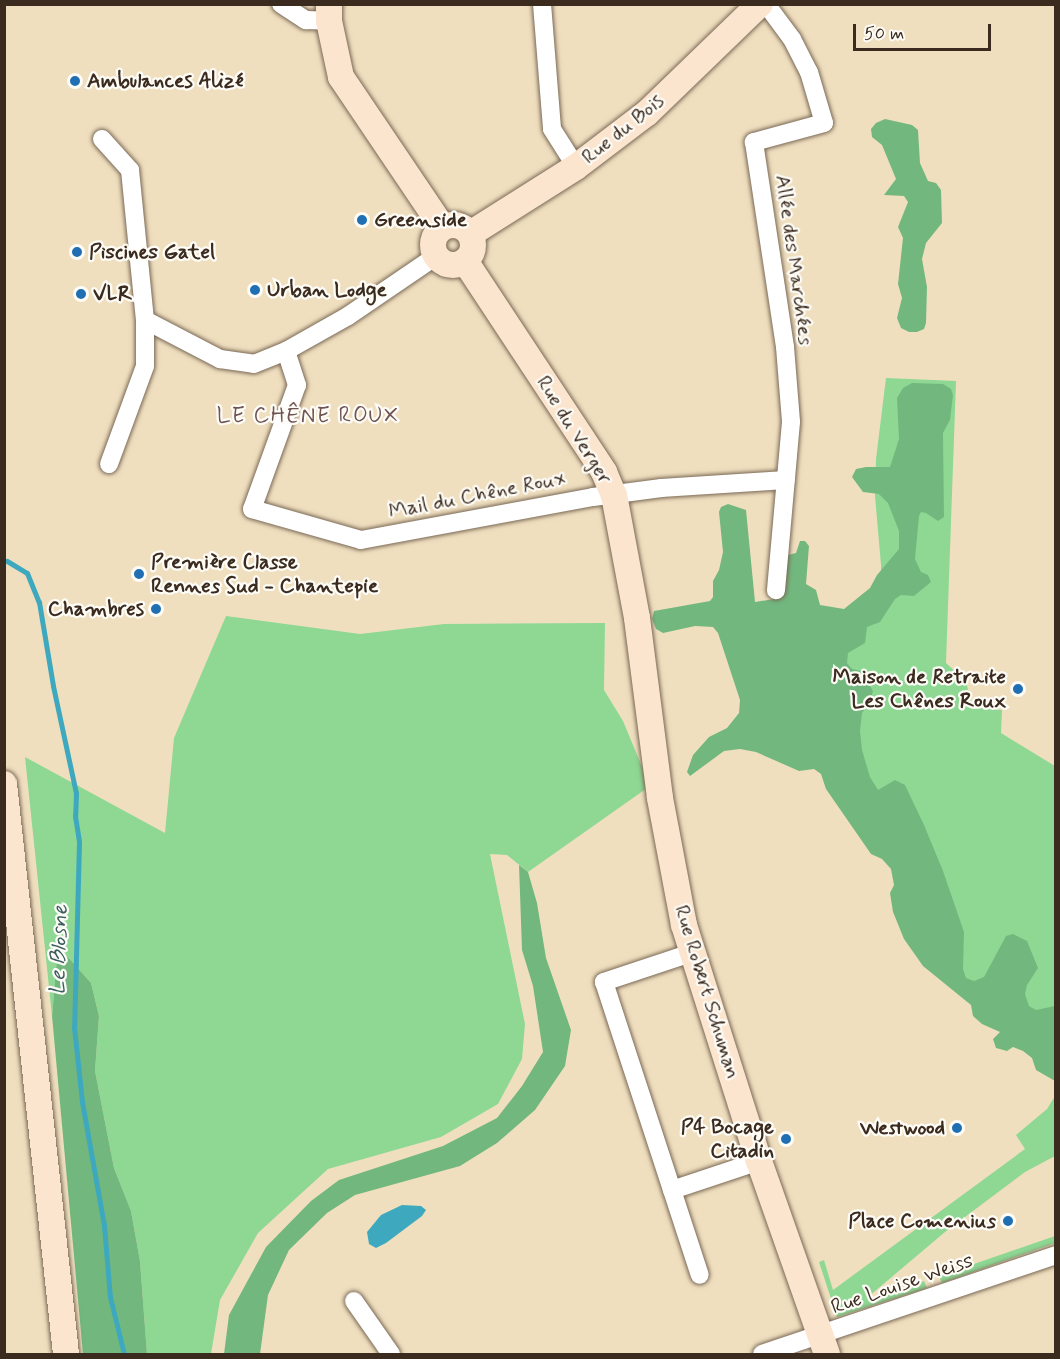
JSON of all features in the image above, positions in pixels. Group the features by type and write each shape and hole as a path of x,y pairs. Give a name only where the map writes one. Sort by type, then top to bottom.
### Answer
{"street":[{"path":"281,4 306,20 329,13 341,77 442,227"},
{"path":"542,4 552,129 576,167"},
{"name":"Rue du Bois","path":"470,234 576,167 647,113 760,4"},
{"name":"Allée des Marchées","path":"766,4 792,39 805,64 824,123 754,142 784,347 791,422 776,590"},
{"path":"102,139 130,171 145,320 145,366 109,464"},
{"path":"458,225 470,234 473,247 465,261 449,265 436,256 433,239 442,227 458,225"},
{"path":"145,320 220,359 254,364 286,351 348,316 436,256"},
{"name":"Rue du Verger","path":"465,261 604,472 614,495 637,618"},
{"name":"Mail du Chêne Roux","path":"286,351 297,385 252,509 361,540 593,497 661,488 786,480"},
{"name":"Rue Robert Schuman","path":"637,618 660,798 691,953 759,1161 823,1345"},
{"path":"4,784 66,1354"},
{"path":"691,953 604,982 700,1275"},
{"path":"672,1190 759,1161"},
{"name":"Rue Louise Weiss","path":"762,1354 823,1345 1056,1255"},
{"path":"354,1301 391,1354"}],"green space":[{"path":"885,119 912,125 918,130 920,163 928,181 936,183 941,190 942,223 926,243 922,259 927,287 926,323 924,329 917,332 909,332 901,328 897,318 902,298 898,284 903,238 898,227 908,202 904,196 884,195 896,179 882,145 872,137 871,129 876,123"},
{"path":"886,378 956,381 946,663 966,681 972,707 1002,710 1001,733 1055,766 1055,1030 961,977 936,955 850,730 842,655 881,604 881,565 875,496 876,459"},
{"path":"912,383 943,384 951,389 953,395 950,420 943,433 944,517 938,521 926,513 921,512 919,516 915,559 921,572 928,575 931,582 914,596 901,595 895,599 880,622 867,627 865,643 848,653 847,663 852,669 861,671 873,691 870,702 862,713 860,731 862,750 870,777 878,790 895,780 905,785 924,825 964,932 963,969 966,978 974,981 984,977 1006,936 1013,934 1027,941 1038,968 1027,985 1025,994 1029,1006 1036,1010 1055,1006 1055,1081 1036,1070 1032,1058 1023,1051 1013,1047 1007,1051 996,1048 993,1039 1000,1032 982,1024 973,1016 971,1005 923,966 904,939 893,912 890,893 894,885 891,869 882,859 871,854 826,789 821,774 814,769 799,771 756,752 740,749 724,751 690,776 687,772 693,755 709,737 727,728 739,713 740,700 718,633 713,627 695,626 663,633 656,629 652,619 654,611 710,601 713,597 713,581 719,570 723,552 719,512 721,507 728,504 746,510 755,602 780,598 784,591 788,555 796,553 800,541 805,541 809,546 806,584 816,590 820,605 844,609 870,588 877,575 899,549 899,531 888,503 879,494 863,492 852,477 856,469 890,467 899,439 897,398 903,388"},
{"path":"226,616 360,634 444,624 605,623 604,690 623,721 650,786 528,872 507,855 490,854 525,1024 522,1059 498,1104 441,1137 328,1169 258,1233 220,1300 211,1354 147,1354 140,1261 131,1211 114,1168 95,1071 99,1016 91,983 58,946 52,1016 25,757 165,833 174,738"},
{"path":"519,865 528,872 537,903 546,958 571,1030 565,1066 535,1110 497,1143 460,1166 355,1195 327,1213 289,1250 268,1295 260,1354 224,1354 229,1315 266,1247 311,1201 339,1180 443,1146 497,1118 522,1086 543,1052 533,986 522,950"},
{"path":"58,946 91,983 99,1016 95,1071 114,1168 131,1211 140,1261 147,1354 83,1354 52,1016"},
{"path":"1055,1096 1055,1156 1025,1172 945,1232 868,1297 870,1300 924,1281 927,1288 837,1317 819,1262 824,1260 833,1290 1025,1149 1016,1135 1047,1109"},
{"path":"1055,1236 1055,1243 942,1283 939,1276"}],"water":[{"path":"402,1205 421,1206 426,1210 422,1216 386,1243 376,1248 369,1244 367,1232 381,1215"}],"waterway":[{"name":"Le Blosne","path":"7,561 27,573 39,602 53,686 76,793 75,816 79,842 74,1027 82,1102 104,1226 110,1297 124,1354"}],"place":[{"name":"Ambulances Alizé","path":"75,81"},
{"name":"Greenside","path":"362,220"},
{"name":"Piscines Gatel","path":"77,252"},
{"name":"Urban Lodge","path":"255,290"},
{"name":"VLR","path":"81,294"},
{"name":"Première Classe Rennes Sud - Chantepie","path":"139,574"},
{"name":"Chambres","path":"156,609"},
{"name":"Maison de Retraite Les Chênes Roux","path":"1018,689"},
{"name":"Westwood","path":"957,1128"},
{"name":"P4 Bocage Citadin","path":"786,1139"},
{"name":"Place Comenius","path":"1008,1221"}],"district":[{"name":"LE CHÊNE ROUX","path":"308,417"}]}
